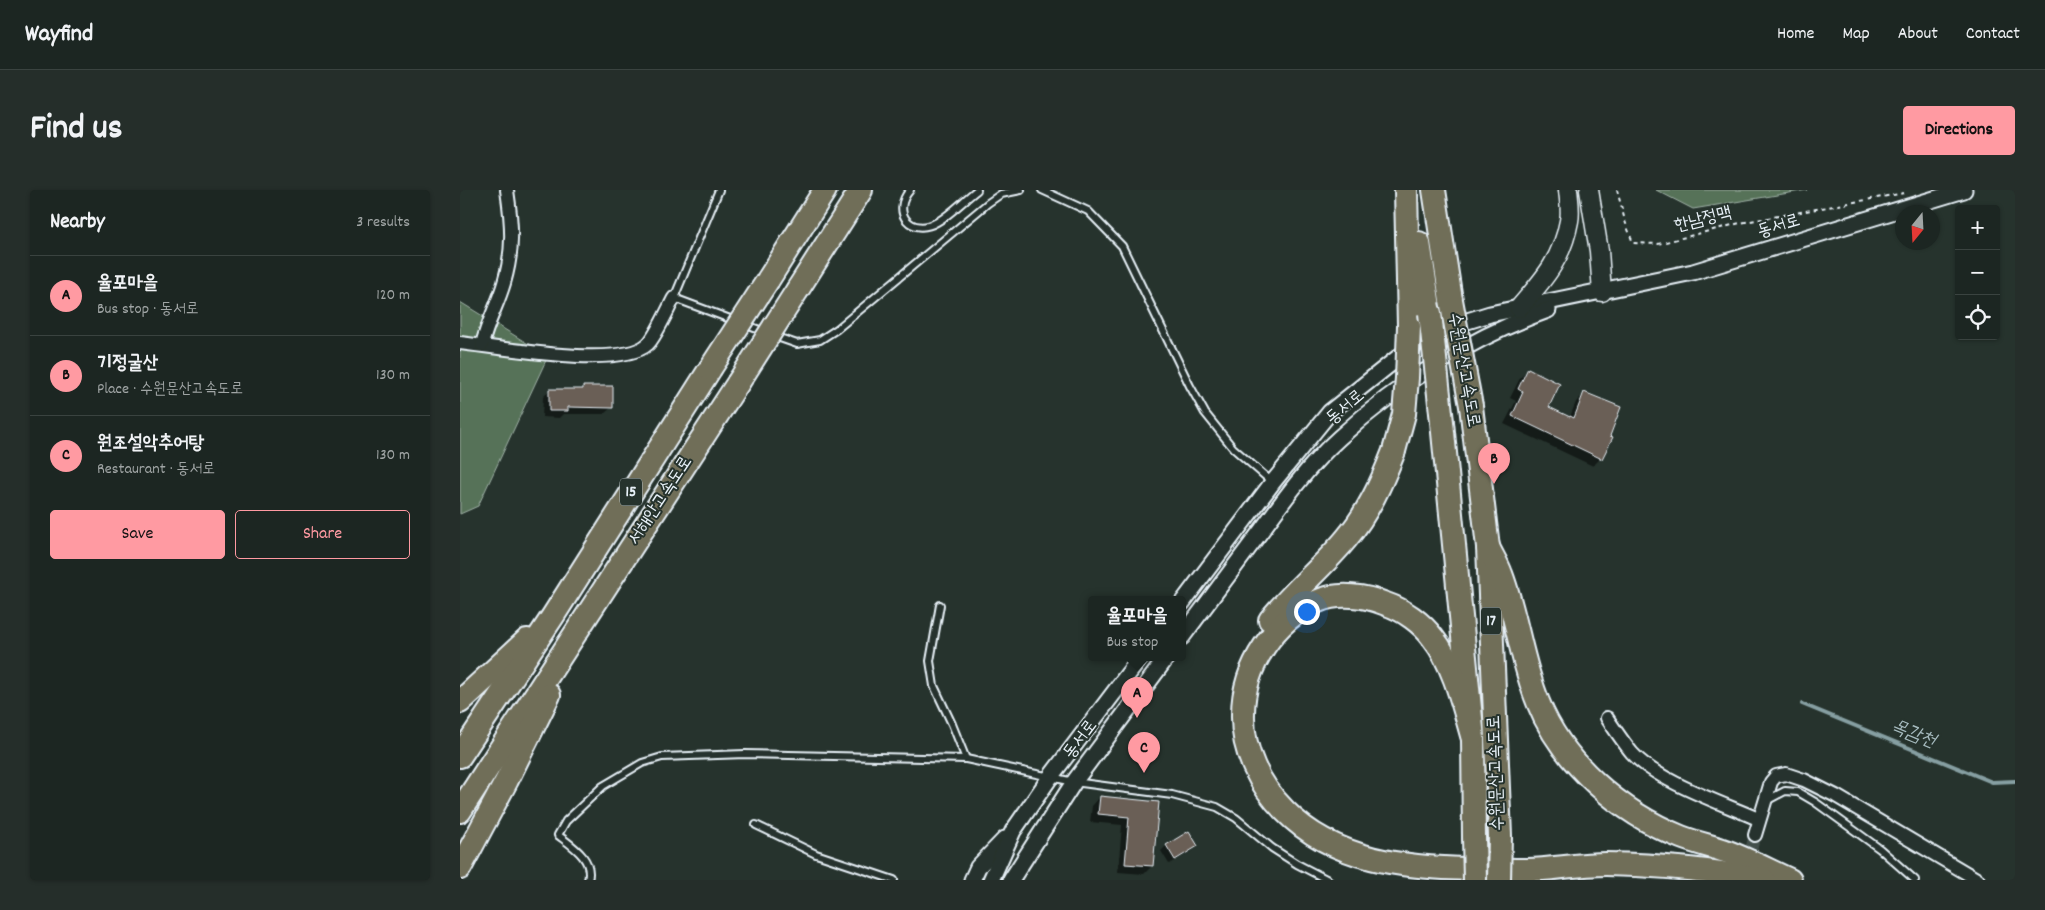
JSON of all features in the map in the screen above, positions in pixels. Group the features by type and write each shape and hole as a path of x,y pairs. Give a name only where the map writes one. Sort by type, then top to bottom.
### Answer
{"highway":[{"name":"서해안고속도로","path":"460,756 553,616 825,190"},
{"name":"서해안고속도로","path":"460,810 738,383 861,190"},
{"path":"1406,190 1409,326 1407,378 1404,414 1394,451 1383,478 1359,522 1347,538 1274,616 1242,664 1234,692 1232,729 1240,762 1257,797 1273,817 1293,835 1326,855 1362,869 1389,875 1446,880"},
{"name":"수원문산고속도로","path":"1412,190 1430,313 1473,739 1475,880"},
{"name":"수원문산고속도로","path":"1434,190 1451,300 1471,406 1488,547 1500,836 1499,880"},
{"path":"1488,547 1501,574 1511,605 1524,664 1538,704 1561,746 1596,785 1634,813 1680,837 1728,852 1790,880"},
{"path":"1473,739 1442,652 1432,637 1397,608 1375,599 1349,596 1320,600 1296,613 1273,634 1255,662 1245,691 1242,712 1246,746 1261,780 1272,798 1305,828 1325,841 1347,850 1384,862 1425,868 1527,870 1604,864 1673,867 1764,880"},
{"path":"460,868 507,780 594,604"},
{"path":"460,702 553,616"},
{"path":"1612,880 1647,880"}],"main road":[{"path":"1519,308 1545,278 1562,251 1569,220 1568,190"},
{"path":"1589,190 1599,251 1602,292"}],"street":[{"path":"482,345 504,283 512,250 512,228 507,190"},
{"name":"동서로","path":"1186,598 1273,482 1330,412 1414,345 1448,327 1490,314 1693,272 1964,190"},
{"name":"동서로","path":"1186,632 1295,486 1338,438 1379,404 1445,359 1482,339 1522,320 1602,292"},
{"path":"460,343 578,357 605,356 634,351 648,344 674,298"},
{"name":"동서로","path":"975,874 1012,831 1138,661"},
{"name":"동서로","path":"1011,880 1074,782 1164,661"},
{"path":"1607,718 1633,754 1651,769 1666,779 1758,819"},
{"path":"1754,835 1771,782 1776,776 1786,774 1804,780 1844,801 1978,880"},
{"name":"동서로","path":"991,880 1012,831"},
{"name":"동서로","path":"1021,880 1030,850"}],"lane":[{"path":"719,190 674,298 797,344 820,340 837,330 988,203 1001,194 1021,190"},
{"path":"910,190 902,205 902,212 906,220 915,226 923,227 937,222 977,190"},
{"path":"1042,190 1088,211 1122,246 1205,413 1233,448 1273,482"},
{"path":"940,605 930,661 934,686 966,760"},
{"path":"588,880 590,874 584,856 558,835 566,821 603,786 642,763 662,757 745,754 966,760 1074,782 1172,795 1217,807 1236,818 1280,853 1328,880"},
{"path":"1765,802 1785,791 1798,792 1880,849 1915,880"},
{"path":"756,825 816,854 894,880"},
{"path":"964,880 975,874"}],"path":[{"name":"한남정맥","path":"1617,190 1625,222 1633,243 1658,244 1740,224 1912,192"}],"green space":[{"path":"1656,190 1807,190 1693,209"},
{"path":"460,302 548,356 478,506 460,514"}],"building":[{"path":"1528,368 1560,384 1549,407 1570,417 1574,418 1584,392 1621,407 1610,436 1613,437 1602,459 1512,416 1523,392 1518,389"},
{"path":"583,386 613,386 613,408 568,407 568,411 549,411 549,389 583,389"},
{"path":"1100,796 1159,802 1153,866 1125,864 1129,817 1098,814"},
{"path":"1189,831 1198,846 1175,860 1166,845"}],"waterway":[{"name":"목감천","path":"1802,704 1992,782 2015,781"}],"tunnel":[{"path":"1747,865 1755,835"}],"place":[{"name":"기정굴산","path":"1494,484"},
{"name":"율포마을","path":"1137,718"},
{"name":"원조설악추어탕","path":"1144,773"}]}
